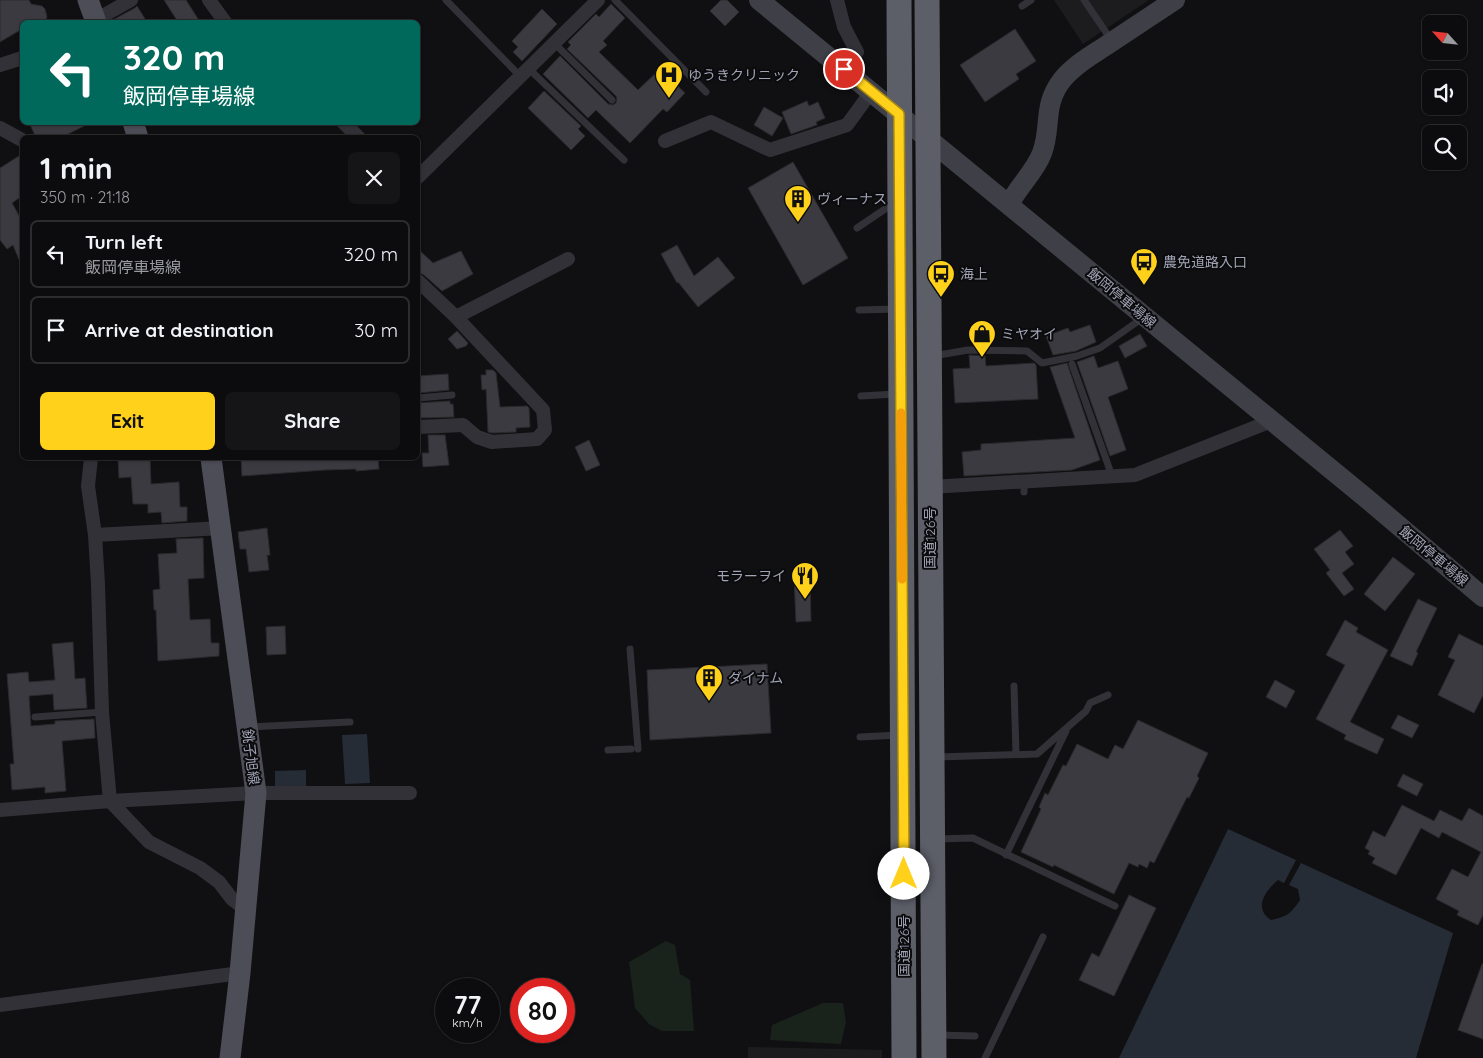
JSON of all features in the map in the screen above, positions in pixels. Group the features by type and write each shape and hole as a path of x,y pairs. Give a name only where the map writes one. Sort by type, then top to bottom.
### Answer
{"highway":[{"name":"国道126号","path":"899,0 904,1058"},
{"name":"国道126号","path":"927,0 934,1046"}],"main road":[{"path":"88,0 94,20"},
{"name":"飯岡停車場線","path":"759,0 1483,597"},
{"path":"1009,205 1014,194 1038,162 1043,151 1048,106 1062,80 1079,64 1175,0"},
{"name":"銚子旭線","path":"211,460 222,528 256,794 240,973 230,1058"}],"street":[{"path":"98,20 131,0"},
{"path":"209,0 224,20"},
{"path":"420,175 598,0"},
{"path":"837,0 844,27 856,52 844,69"},
{"path":"0,65 20,59"},
{"path":"666,141 711,122 770,150 847,125 871,92"},
{"path":"347,125 356,135"},
{"path":"0,128 20,139"},
{"path":"456,317 568,259"},
{"path":"420,283 456,317 543,410 545,430 537,439 492,442 477,437 464,425 420,427"},
{"path":"930,487 1024,487 1134,475 1271,421"},
{"path":"91,460 88,486 95,535 102,712 110,801 148,842 200,868 220,882 232,899 246,910"},
{"path":"95,535 222,528"},
{"path":"0,810 110,801 256,794 410,793"},
{"path":"0,1006 240,973"}],"lane":[{"path":"446,0 624,160"},
{"path":"615,0 706,92"},
{"path":"1022,6 1031,0"},
{"path":"1084,0 1112,42"},
{"path":"554,43 612,100"},
{"path":"857,228 900,199"},
{"path":"860,310 900,309"},
{"path":"929,360 939,355 968,350 1027,351 1042,363 1077,356 1100,348 1145,317"},
{"path":"1072,364 1112,476"},
{"path":"861,396 901,393"},
{"path":"420,398 452,395"},
{"path":"608,750 635,749 630,648"},
{"path":"1014,686 1016,754"},
{"path":"932,757 1037,754 1086,712 1090,703 1108,695"},
{"path":"35,717 102,712"},
{"path":"247,728 350,722"},
{"path":"1006,855 1068,727"},
{"path":"860,737 903,735"},
{"path":"932,839 973,838 1115,906"},
{"path":"985,1058 1043,937"},
{"path":"934,1046 975,1036"}],"shaded area":[{"path":"1054,0 1149,0 1083,44"},
{"path":"367,734 370,783 345,784 342,735"},
{"path":"306,770 306,786 275,786 275,771"},
{"path":"1228,829 1296,860 1284,883 1278,880 1265,894 1262,905 1263,910 1271,920 1288,914 1300,900 1298,889 1289,885 1301,863 1453,933 1416,1058 1119,1058"},
{"path":"666,941 675,945 680,974 690,980 694,1031 662,1031 649,1024 635,1008 629,962"},
{"path":"823,1003 843,1003 846,1022 841,1044 770,1040 772,1025"},
{"path":"748,1047 882,1050 882,1058 748,1058"}],"building":[{"path":"0,0 29,0 31,4 42,6 45,9 46,20 20,20 20,30 0,42"},
{"path":"164,0 186,0 199,20 177,20"},
{"path":"721,0 727,0 739,12 725,26 710,11"},
{"path":"611,4 625,18 603,41 607,45 599,52 638,90 660,69 685,93 667,112 663,109 630,143 596,110 588,118 543,74 560,56 608,104 613,105 616,103 616,96 567,49 571,45 568,42 596,14 599,17"},
{"path":"137,6 146,20 113,20"},
{"path":"542,9 557,24 522,61 513,52 518,47 512,41"},
{"path":"1015,29 1036,61 1016,74 1019,79 985,102 960,65"},
{"path":"544,91 581,126 578,129 585,136 571,150 528,108"},
{"path":"807,101 809,106 818,102 825,118 816,122 817,125 791,134 782,112"},
{"path":"764,107 783,118 772,136 754,125"},
{"path":"30,125 86,125 66,135 35,135"},
{"path":"20,155 20,197 12,203 20,217 20,262 13,245 7,249 0,240 0,168"},
{"name":"ヴィーナス","path":"793,162 848,258 803,285 748,188"},
{"path":"677,245 694,276 718,257 735,278 698,307 677,283 661,254"},
{"path":"420,251 433,263 461,251 473,274 442,291 420,273"},
{"path":"1090,325 1096,342 1076,351 1053,355 1046,336 1068,328 1070,332"},
{"path":"457,331 468,343 466,346 457,349 448,339"},
{"path":"1140,334 1147,346 1125,358 1119,346"},
{"path":"969,355 985,356 986,366 1034,363 1036,365 1038,399 955,403 953,369 970,368"},
{"path":"1094,356 1098,368 1118,361 1128,389 1108,397 1126,450 1110,456 1077,362"},
{"path":"1067,363 1100,460 1072,470 964,476 962,452 981,450 981,444 1075,438 1050,367"},
{"path":"486,370 493,370 496,373 500,407 527,406 529,408 530,427 516,428 516,432 488,432 486,389 482,390 481,375 486,375"},
{"path":"448,374 449,390 420,393 420,376"},
{"path":"450,401 450,404 453,404 454,417 420,418 420,403"},
{"path":"428,435 445,435 449,465 423,467 422,453 429,453"},
{"path":"589,440 600,465 586,471 575,447"},
{"path":"118,460 150,460 151,484 179,482 180,507 187,507 187,521 162,523 161,512 148,513 148,504 133,504 131,477 119,478"},
{"path":"241,460 378,460 379,469 356,471 356,469 325,470 242,476"},
{"path":"267,528 270,555 267,555 269,570 249,572 246,549 240,549 238,532"},
{"path":"1340,530 1353,546 1345,552 1354,564 1342,573 1354,589 1344,596 1326,573 1330,570 1314,549"},
{"path":"203,538 204,578 188,579 190,620 210,619 211,643 219,643 219,656 158,661 156,610 154,610 153,590 160,589 158,554 177,553 176,539"},
{"path":"1393,557 1415,574 1385,611 1364,594"},
{"path":"794,578 810,578 811,621 796,622"},
{"path":"1418,599 1437,608 1416,652 1418,653 1412,666 1390,656"},
{"path":"1345,620 1358,628 1356,632 1388,650 1350,722 1384,739 1377,754 1344,739 1346,735 1316,719 1345,665 1326,655"},
{"path":"285,626 286,654 267,655 266,627"},
{"path":"1459,634 1483,646 1483,695 1474,713 1438,695 1455,660 1448,657"},
{"path":"73,642 75,679 85,678 87,708 54,710 53,694 29,696 31,726 55,724 55,721 94,719 95,738 62,741 66,791 45,793 45,787 12,790 10,764 14,764 7,674 28,672 29,682 55,680 52,644"},
{"name":"ダイナム","path":"767,664 771,733 650,740 647,670"},
{"path":"1275,680 1295,691 1286,708 1266,697"},
{"path":"1398,715 1419,725 1412,738 1391,728"},
{"path":"1138,720 1208,753 1197,776 1199,778 1189,798 1187,797 1154,863 1150,861 1147,868 1139,864 1138,867 1129,863 1114,894 1054,865 1053,867 1021,852 1041,809 1039,807 1045,793 1048,795 1063,765 1066,766 1077,744 1108,759 1115,745 1123,749"},
{"path":"1403,774 1423,784 1417,796 1397,786"},
{"path":"1402,805 1434,821 1440,810 1462,821 1469,808 1483,816 1483,915 1478,925 1457,915 1459,911 1436,899 1452,869 1468,877 1481,852 1442,832 1439,838 1421,828 1396,875 1372,863 1375,858 1368,854 1370,851 1365,848 1373,831 1385,837"},
{"path":"1129,895 1156,908 1114,996 1079,980 1092,953 1099,957"},
{"path":"1483,964 1483,1039 1458,1030"}],"slow traffic":[{"path":"901,413 902,579"}],"place":[{"name":"ゆうきクリニック","path":"669,99"},
{"name":"ヴィーナス","path":"798,223"},
{"name":"農免道路入口","path":"1144,286"},
{"name":"海上","path":"941,298"},
{"name":"ミヤオイ","path":"982,358"},
{"name":"モラーヲイ","path":"805,600"},
{"name":"ダイナム","path":"709,702"}],"route":[{"path":"844,69 899,114 904,874"}]}
